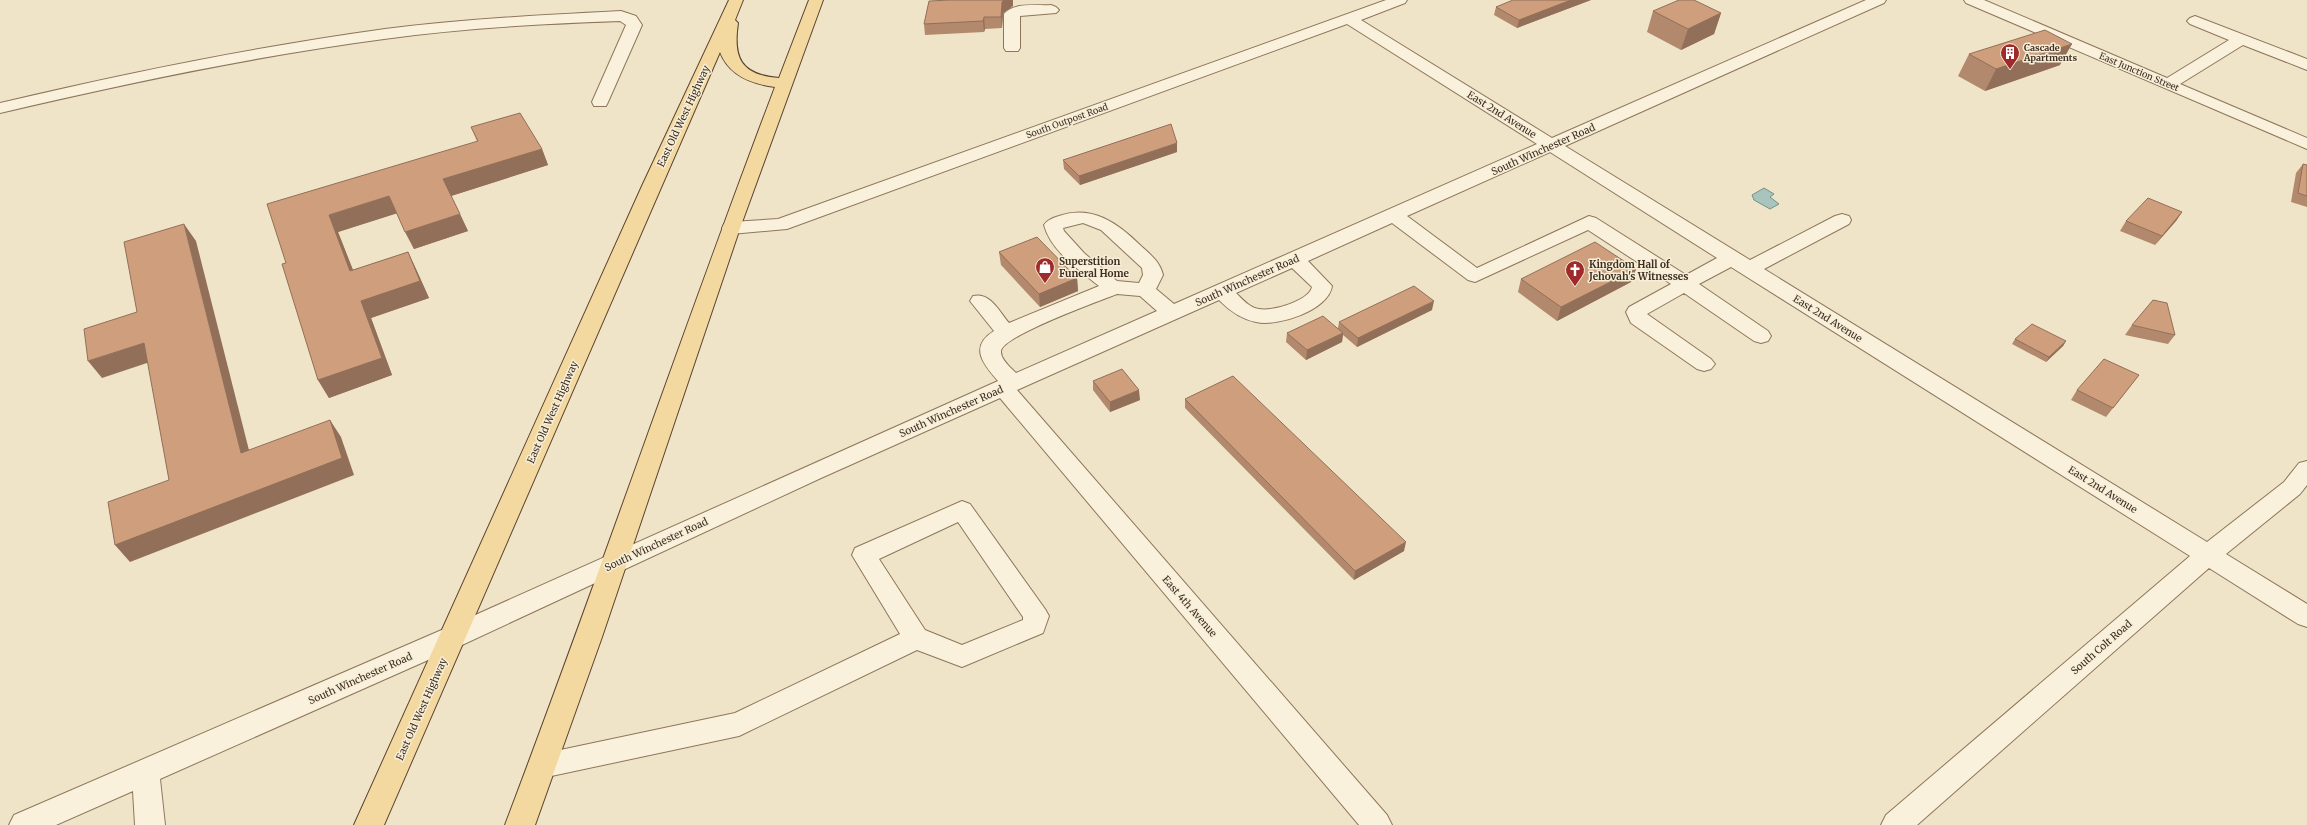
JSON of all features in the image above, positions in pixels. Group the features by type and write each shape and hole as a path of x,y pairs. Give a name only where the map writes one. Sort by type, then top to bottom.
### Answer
{"main road":[{"path":"520,825 616,563 731,228 816,0"},
{"path":"733,6 728,51 732,59 738,67 757,79 768,83 784,83"},
{"name":"East Old West Highway","path":"369,825 648,193 733,6"}],"street":[{"name":"South Outpost Road","path":"731,228 780,226 1400,0"},
{"name":"South Winchester Road","path":"24,825 453,637 1008,385 1879,0"},
{"name":"East Junction Street","path":"1970,0 2307,144"},
{"path":"1012,48 1012,14 1019,11 1051,10"},
{"path":"0,108 142,75 272,50 464,26 556,17 621,16 631,19 634,26 600,102"},
{"name":"East 2nd Avenue","path":"1349,19 2307,617"},
{"path":"2196,21 2307,65"},
{"path":"2168,84 2242,39"},
{"path":"1394,215 1476,276 1589,222 1685,284 1761,336"},
{"path":"1145,290 1153,275 1151,266 1103,223 1086,217 1074,217 1053,225 1053,230 1061,240 1105,281 1115,286 1145,290 1172,313"},
{"path":"1704,364 1638,318 1636,312 1685,284 1741,263 1842,220"},
{"path":"1222,291 1239,307 1249,313 1265,316 1278,315 1294,310 1320,293 1322,286 1295,259"},
{"path":"980,301 1006,333 1115,286"},
{"name":"East 4th Avenue","path":"1006,333 995,340 990,351 992,360 1008,385 1377,825"},
{"name":"South Colt Road","path":"1896,825 2208,555 2292,488 2307,469"},
{"path":"542,765 739,724 916,638 962,656 1034,626 1036,616 962,510 864,555 916,638"},
{"path":"145,772 150,825"}],"water":[{"path":"1764,188 1774,194 1770,197 1779,204 1770,209 1754,200 1752,195"}],"building":[{"path":"1004,0 1002,2 1001,17 984,17 983,21 924,24 929,1"},
{"path":"1513,0 1571,0 1519,20 1496,7"},
{"path":"1679,0 1694,0 1721,13 1688,29 1653,11"},
{"path":"2045,30 2072,44 1996,69 1969,54"},
{"path":"520,113 542,149 443,179 460,214 405,232 389,196 329,215 350,271 408,252 420,281 361,301 382,358 318,380 282,264 286,263 267,204 478,141 471,127"},
{"path":"1171,124 1177,143 1079,176 1063,160"},
{"path":"2303,164 2307,165 2307,196 2298,193"},
{"path":"2148,198 2182,212 2162,236 2126,221"},
{"path":"184,224 241,453 330,420 342,458 115,545 108,502 169,480 144,343 88,361 84,329 137,312 124,242"},
{"path":"1037,237 1077,278 1039,294 999,252"},
{"name":"Kingdom Hall of Jehovah's Witnesses","path":"1595,242 1636,269 1561,307 1521,279"},
{"path":"1414,286 1434,301 1358,338 1339,322"},
{"path":"2153,300 2167,303 2175,335 2132,325"},
{"path":"1323,316 1343,333 1307,350 1287,333"},
{"path":"2032,324 2066,341 2049,357 2015,339"},
{"path":"2104,359 2139,375 2113,408 2077,390"},
{"path":"1122,369 1139,390 1110,402 1093,381"},
{"path":"1233,376 1406,542 1355,571 1185,399"}],"place":[{"name":"Cascade Apartments","path":"2010,70"},
{"name":"Superstition Funeral Home","path":"1045,284"},
{"name":"Kingdom Hall of Jehovah's Witnesses","path":"1575,287"}]}
